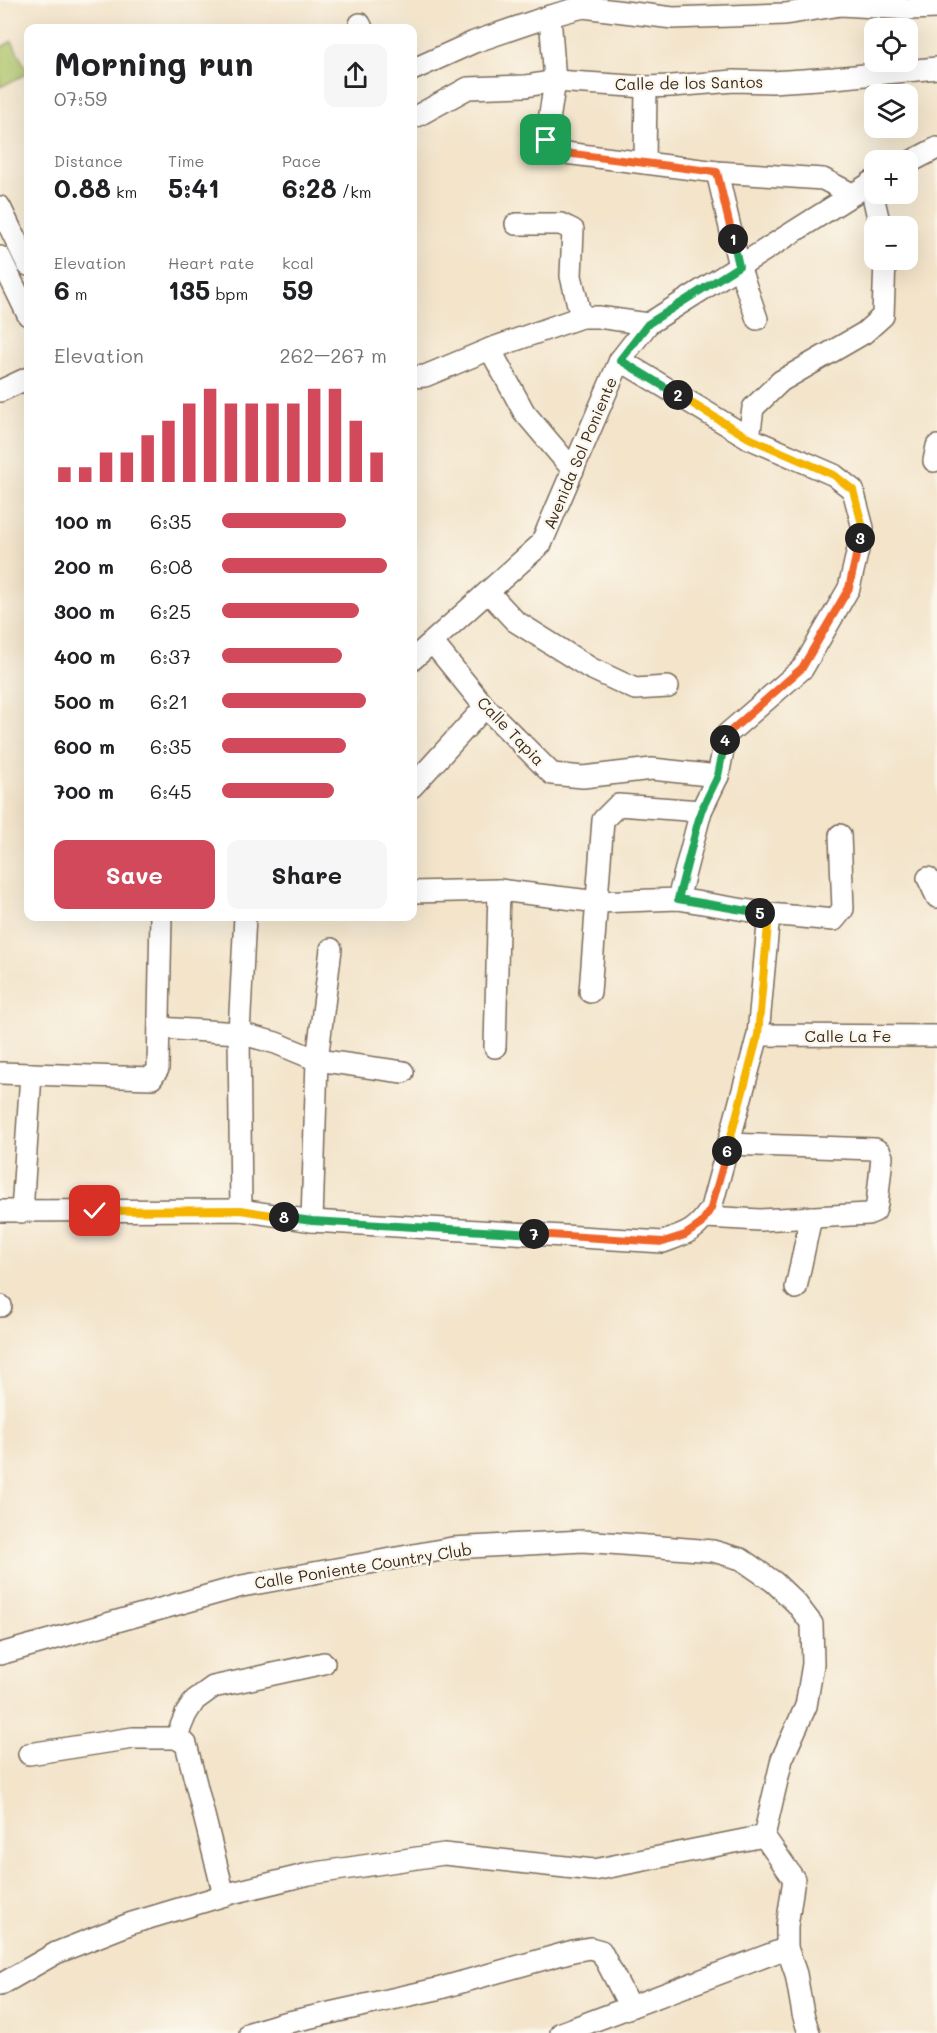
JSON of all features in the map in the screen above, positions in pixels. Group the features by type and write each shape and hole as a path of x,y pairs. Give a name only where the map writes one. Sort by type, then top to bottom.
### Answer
{"street":[{"path":"417,68 474,42 583,7 673,18 785,14 841,5 909,9 937,8"},
{"path":"550,16 555,81 546,140 549,151 717,172 823,179 852,194"},
{"name":"Calle de los Santos","path":"417,116 468,88 526,86 555,81 646,87 734,81 772,82 937,68"},
{"path":"645,163 646,87"},
{"path":"918,158 937,148"},
{"path":"717,172 739,266 757,319"},
{"name":"Avenida Sol Poniente","path":"417,656 541,544 620,360 648,324 864,187"},
{"path":"0,207 24,257"},
{"path":"516,224 561,224 573,231 571,276 581,317"},
{"path":"0,257 24,307"},
{"path":"749,438 753,408 781,381 864,333 883,316 885,270"},
{"path":"417,376 425,376 581,317 648,324"},
{"path":"490,350 524,412 573,470"},
{"path":"620,360 749,438 834,475 853,490 863,528 849,588 802,668 726,735 718,776 701,811 678,899"},
{"path":"0,391 24,380"},
{"path":"488,592 515,621 590,669 635,689 668,687"},
{"name":"Calle Tapia","path":"433,642 485,707 552,774 584,777 652,769 718,776"},
{"path":"417,782 485,707"},
{"path":"590,992 603,820 618,805 701,811"},
{"path":"417,892 499,890 598,902 678,899 769,914 834,920 843,909 840,835"},
{"path":"928,878 937,897"},
{"path":"495,1047 499,890"},
{"path":"0,1211 241,1210 312,1221 663,1242 685,1235 701,1224 711,1208 758,1035 769,914"},
{"path":"0,1073 152,1078 158,1069 161,921"},
{"path":"241,1210 239,1033 245,921"},
{"path":"312,1221 317,1060 331,949"},
{"path":"159,1028 239,1033 276,1042 317,1060 403,1072"},
{"name":"Calle La Fe","path":"758,1035 937,1036"},
{"path":"22,1212 30,1074"},
{"path":"706,1217 760,1220 867,1214 874,1211 877,1204 882,1157 875,1149 728,1144"},
{"path":"796,1288 811,1217"},
{"name":"Calle Poniente Country Club","path":"0,1654 242,1586 452,1548 583,1541 713,1551 741,1559 774,1582 796,1603 812,1624 813,1664 806,1706 782,1759 764,1836"},
{"path":"176,1738 195,1700 213,1687 324,1663"},
{"path":"30,1754 133,1738 176,1738 186,1744 224,1895"},
{"path":"0,1985 56,1953 132,1923 224,1895 309,1874 444,1854 594,1870 764,1836 794,1879 787,1926 787,1948 796,1974 802,2014 809,2033"},
{"path":"250,2033 280,2024 437,1989 590,1948 601,1952 630,2007"},
{"path":"561,2033 787,1948"}],"green space":[{"path":"12,41 24,65 24,75 0,87 0,48"}],"route":[{"path":"95,1211 241,1210 312,1221 663,1242 685,1235 701,1224 711,1208 758,1035 769,914 678,899 701,811 718,776 726,735 802,668 849,588 863,528 853,490 834,475 749,438 620,360 648,324 739,266 717,172 549,151 546,140"}]}
